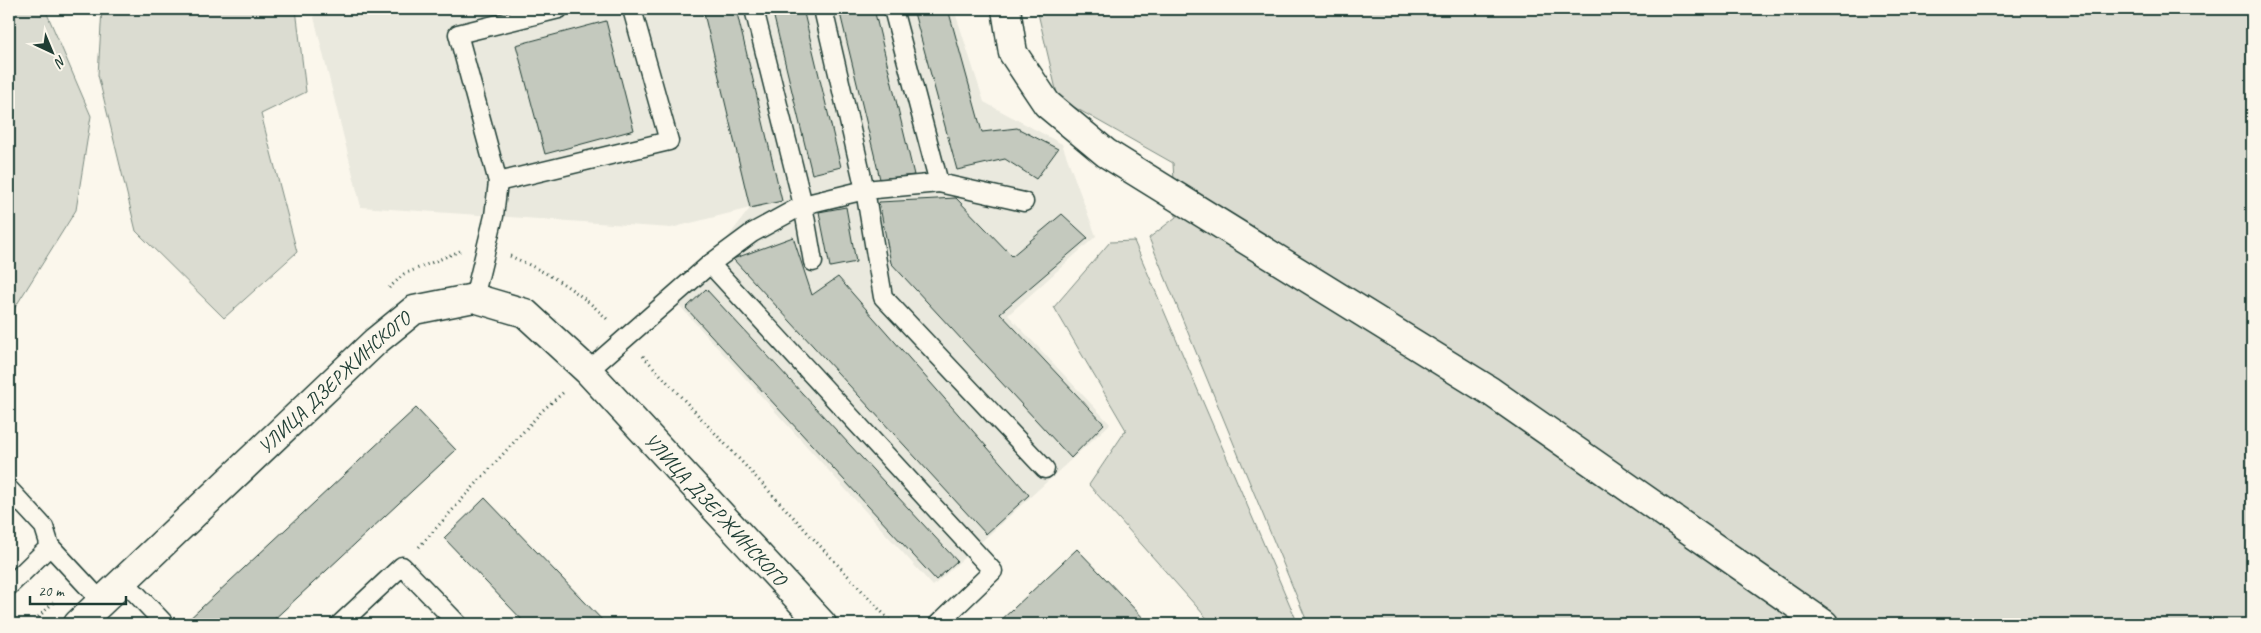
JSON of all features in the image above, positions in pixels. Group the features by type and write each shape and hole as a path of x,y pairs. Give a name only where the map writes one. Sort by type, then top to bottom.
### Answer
{"street":[{"path":"1006,9 1013,54 1047,104 1106,152 1490,391 1824,624"},
{"name":"УЛИЦА ДЗЕРЖИНСКОГО","path":"78,624 376,341 414,310 474,298 525,313 588,371 822,624"}],"lane":[{"path":"474,298 494,216 498,182 458,34 559,9"},
{"path":"498,182 668,141 632,9"},
{"path":"754,9 803,205 813,262"},
{"path":"823,9 866,190 883,297 1045,469"},
{"path":"893,9 939,183"},
{"path":"588,371 710,264 752,233 803,205 866,190 939,183 1024,202"},
{"path":"710,264 993,570 938,624"},
{"path":"9,489 44,527 50,546 102,602"},
{"path":"9,586 50,546"},
{"path":"340,624 402,566 458,624"},
{"path":"123,580 165,624"}],"path":[{"path":"626,338 893,624"},
{"path":"402,566 543,410 588,371"}],"shaded area":[{"path":"9,9 45,9 91,116 76,210 9,317"},
{"path":"102,9 296,9 306,92 261,114 297,252 224,318 136,231 98,75"},
{"path":"312,9 954,9 984,102 1062,144 1096,236 1008,315 1110,424 933,586 678,304 750,208 671,228 361,207"},
{"path":"1037,9 2252,9 2252,624 1308,624 1149,238 1176,217 1173,163 1058,98"},
{"path":"1134,241 1298,624 1212,624 1089,485 1126,430 1054,307 1110,242"}],"building":[{"path":"703,9 736,9 782,201 750,208"},
{"path":"772,9 803,9 841,167 812,174"},
{"path":"839,9 874,9 914,175 880,179"},
{"path":"913,9 948,9 982,132 1017,128 1058,149 1036,179 1005,159 957,170"},
{"path":"606,21 634,130 545,154 516,45"},
{"path":"956,198 1012,256 1062,214 1088,238 1000,313 1104,424 1071,458 891,263 879,202"},
{"path":"846,207 856,262 830,267 819,212"},
{"path":"793,237 812,295 838,277 1029,495 986,534 733,259"},
{"path":"706,289 957,561 936,580 686,308"},
{"path":"416,408 456,450 269,624 188,624 186,622"},
{"path":"485,498 606,624 526,624 444,538"},
{"path":"1077,549 1149,624 997,624"}]}
